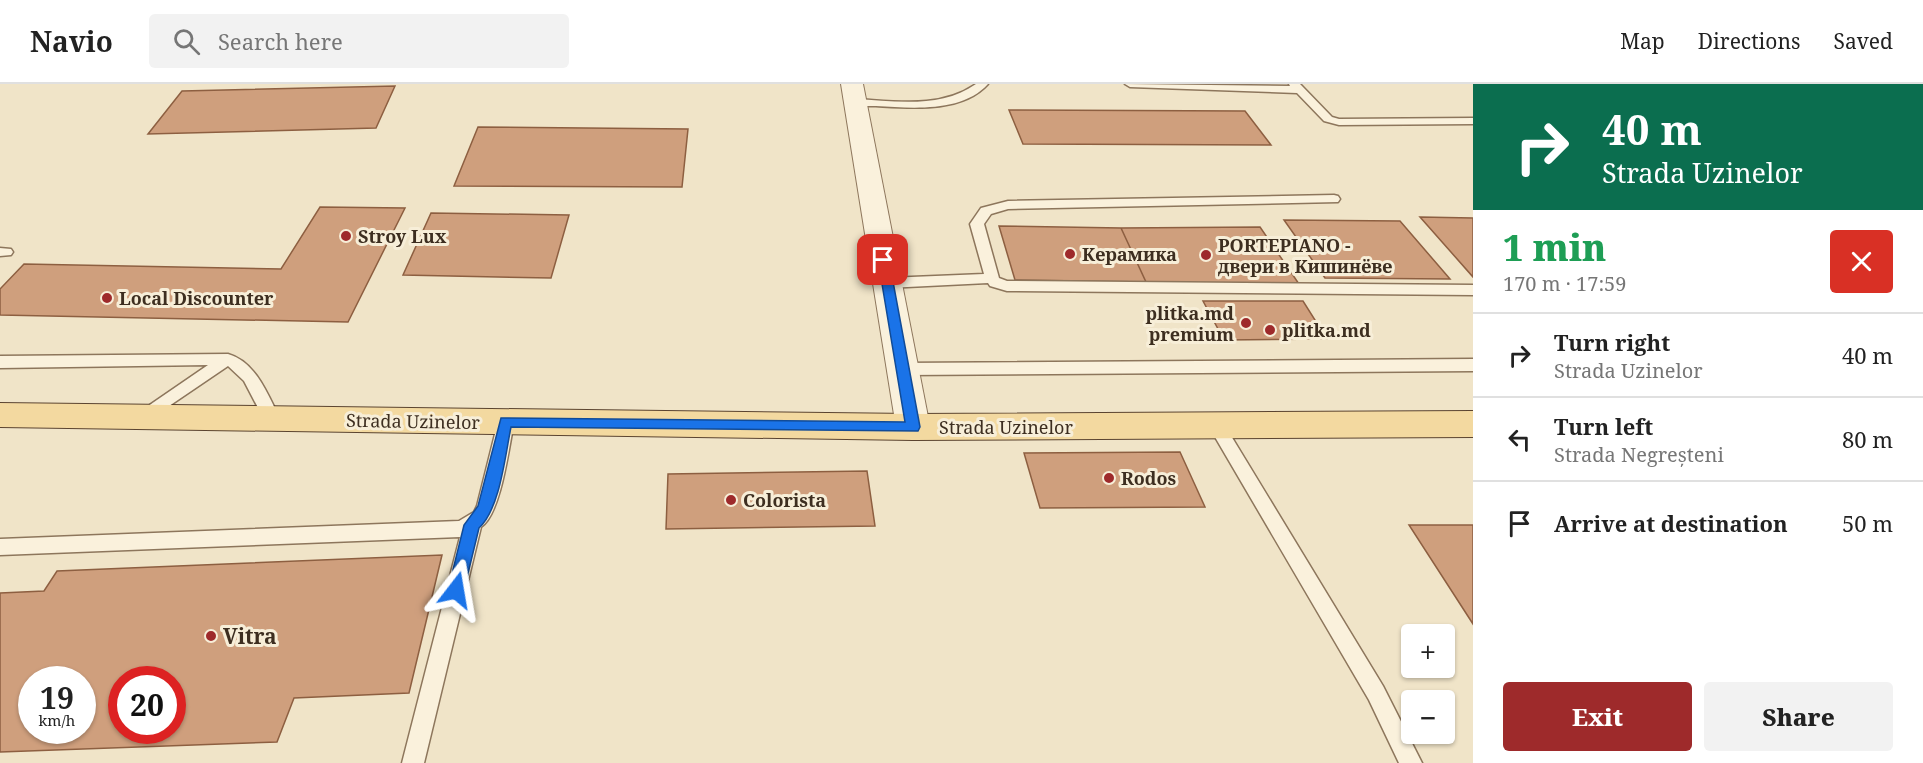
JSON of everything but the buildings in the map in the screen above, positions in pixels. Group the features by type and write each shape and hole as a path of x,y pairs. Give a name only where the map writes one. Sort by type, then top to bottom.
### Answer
{"main road":[{"name":"Strada Uzinelor","path":"0,415 913,427 1473,424"}],"street":[{"path":"853,93 913,427"}],"lane":[{"path":"853,93 930,104 964,97 983,84"},
{"path":"1130,84 1296,87 1328,118 1339,122 1473,121"},
{"path":"1334,200 1008,205 986,212 977,224 992,278 1000,285 1016,287 1473,290"},
{"path":"887,283 992,278"},
{"path":"143,417 228,359"},
{"path":"0,362 228,359 246,371 272,419"},
{"path":"903,369 1473,366"},
{"path":"0,547 462,529 472,525 481,517 486,506 506,422"},
{"path":"1216,426 1376,693 1411,763"},
{"path":"413,763 472,525"}],"place":[{"name":"Stroy Lux","path":"346,236"},
{"name":"Керамика","path":"1070,254"},
{"name":"PORTEPIANO - двери в Кишинёве","path":"1206,255"},
{"name":"Local Discounter","path":"107,298"},
{"name":"plitka.md premium","path":"1246,323"},
{"name":"plitka.md","path":"1270,330"},
{"name":"Rodos","path":"1109,478"},
{"name":"Colorista","path":"731,500"},
{"name":"Vitra","path":"211,636"}],"route":[{"path":"456,590 472,525 481,517 486,506 506,422 913,427 883,260"}]}
